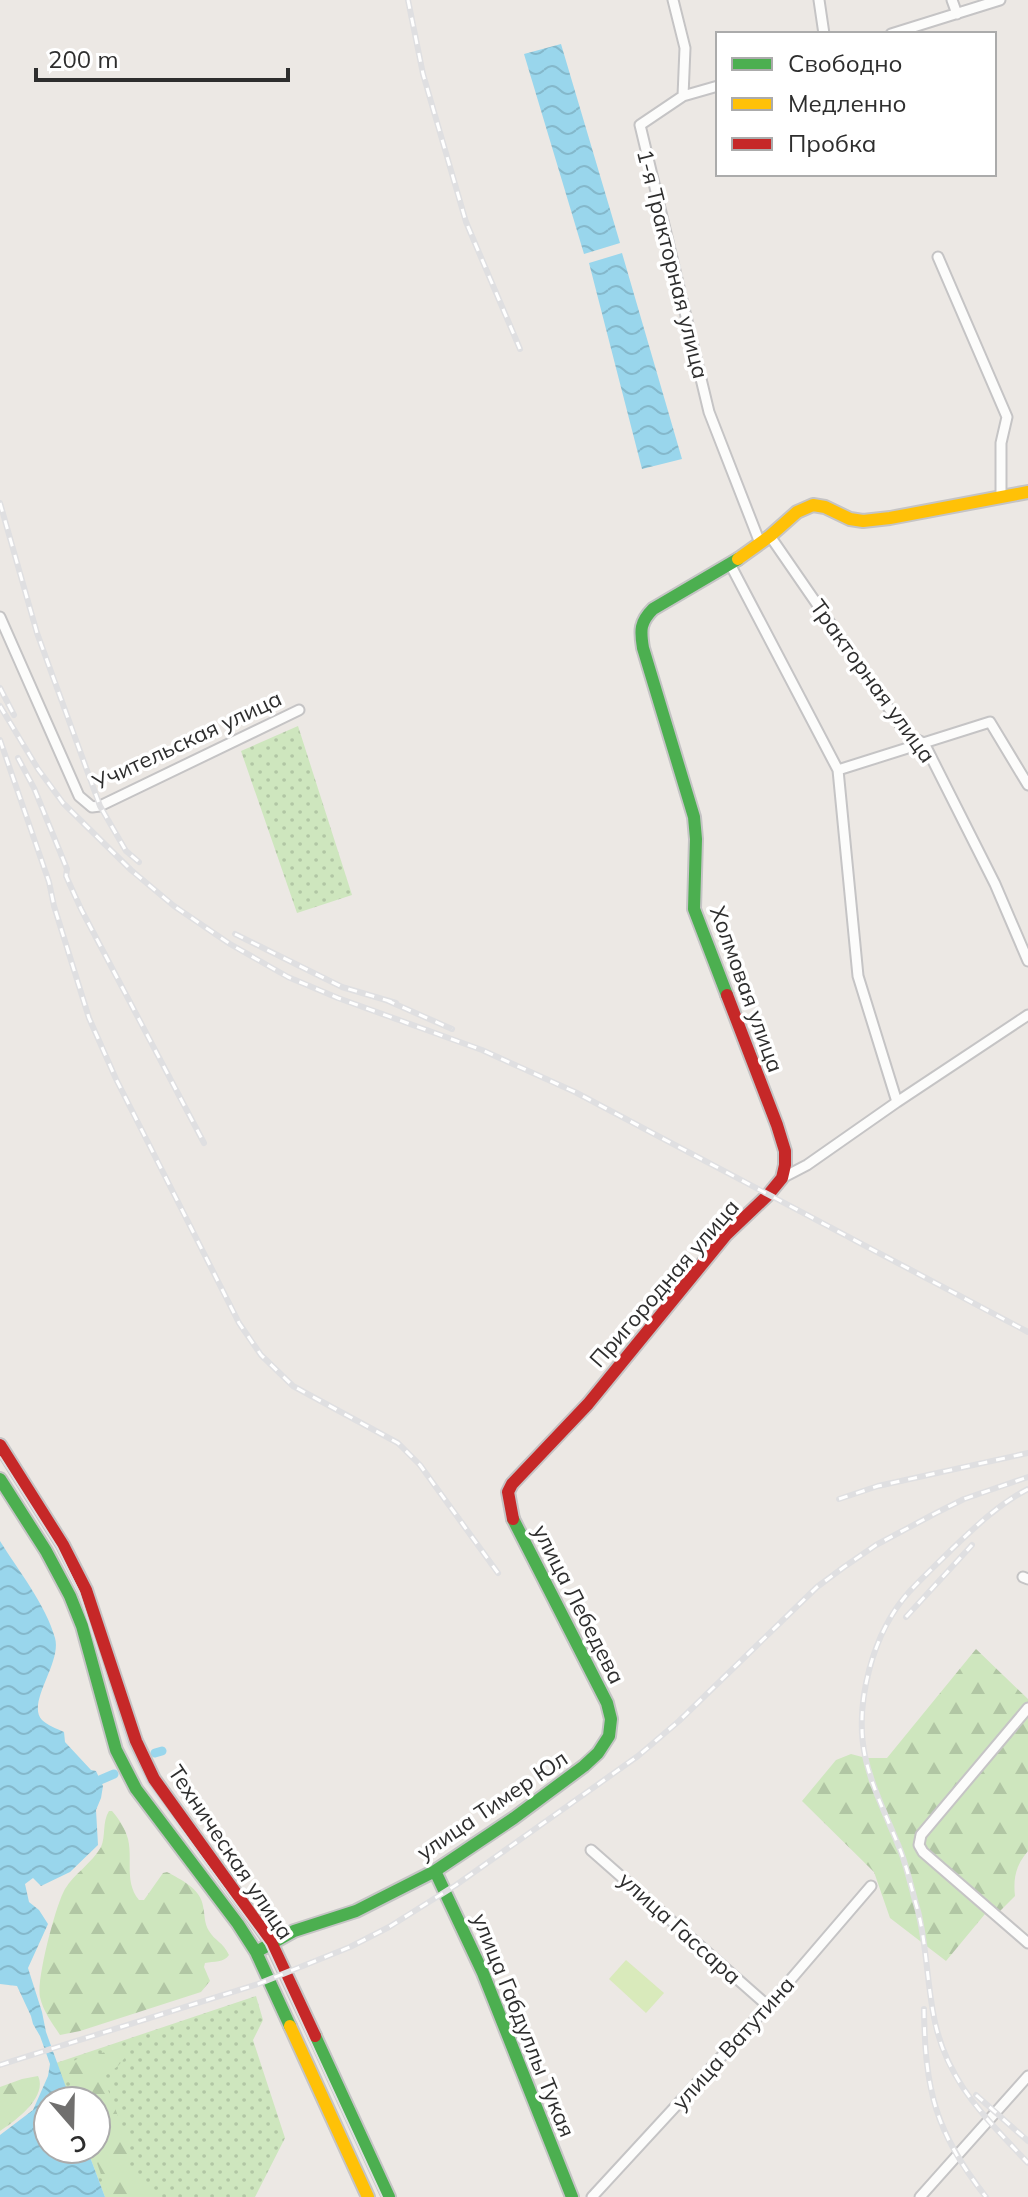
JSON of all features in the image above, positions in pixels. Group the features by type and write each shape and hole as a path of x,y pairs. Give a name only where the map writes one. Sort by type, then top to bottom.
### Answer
{"street":[{"path":"673,0 685,48 683,96 716,87"},
{"path":"819,0 824,32"},
{"path":"952,0 957,14"},
{"path":"898,32 1000,0"},
{"name":"1-я Тракторная улица","path":"683,96 640,125 709,412 765,540"},
{"path":"938,257 1007,417 1001,443 1001,498"},
{"path":"897,1102 858,976 838,770 730,564 765,540 797,512 813,505 863,521 1028,492"},
{"name":"Тракторная улица","path":"765,540 908,736 924,743 995,884 1028,961"},
{"name":"Холмовая улица","path":"730,564 653,609 640,627 643,648 694,817 694,909 777,1125 785,1151 782,1178"},
{"name":"Учительская улица","path":"0,617 79,796 92,807 100,806 299,710"},
{"path":"838,770 990,722 1028,785"},
{"name":"Пригородная улица","path":"508,1492 512,1484 588,1404 726,1235 782,1178 807,1165 1028,1015"},
{"name":"Техническая улица","path":"0,1445 63,1545 86,1590 136,1741 154,1779 271,1942 389,2197"},
{"name":"Техническая улица","path":"0,1479 46,1551 70,1596 82,1626 116,1750 136,1789 256,1952 368,2197"},
{"name":"улица Лебедева","path":"508,1492 511,1514 607,1703 611,1719 609,1736"},
{"path":"1028,1708 921,1835 919,1845 923,1852 1028,1943"},
{"name":"улица Тимер Юл","path":"256,1952 294,1931 356,1911 435,1871 584,1766 598,1753 609,1736"},
{"name":"улица Гассара","path":"591,1850 768,2006"},
{"name":"улица Габдуллы Тукая","path":"435,1871 483,1973 572,2197"},
{"name":"улица Ватутина","path":"592,2197 768,2006 871,1886"},
{"path":"920,2197 1028,2076"}],"green space":[{"path":"298,726 352,895 297,913 241,751"},
{"path":"976,1649 1028,1699 1028,1851 1016,1872 1015,1896 1000,1911 924,1845 917,1854 985,1914 946,1961 890,1918 874,1872 802,1801 836,1760 851,1754 887,1758"},
{"path":"109,1811 117,1817 127,1835 132,1886 139,1900 144,1900 163,1873 184,1881 198,1894 207,1928 229,1955 222,1961 205,1963 210,1981 201,1992 60,2035 40,1997 44,1959 61,1897 101,1847"},
{"path":"626,1960 664,1993 646,2013 609,1979"},
{"path":"256,1996 263,2020 253,2040 285,2138 255,2197 105,2197 93,2165 112,2165 112,2085 65,2085 56,2063"},
{"path":"126,2047 128,2054 106,2075 106,2085 70,2085 65,2067 77,2059"},
{"path":"38,2076 40,2085 32,2085 32,2103 28,2108 0,2131 0,2087"},
{"path":"112,2100 129,2145 130,2170 154,2197 109,2197 98,2165 112,2165"}],"water":[{"path":"561,44 620,243 584,254 524,54"},
{"path":"622,253 682,459 642,469 589,263"},
{"path":"0,1541 38,1600 55,1638 54,1659 41,1693 38,1713 44,1722 64,1732 65,1742 91,1770 96,1771 103,1786 96,1810 98,1845 70,1872 41,1886 33,1878 25,1884 29,1902 48,1924 28,1968 65,2085 44,2085 50,2064 40,2036 17,1986 0,1984"},
{"path":"32,2111 32,2165 93,2165 105,2197 0,2197 0,2135"}],"waterway":[{"path":"155,1753 162,1751"},
{"path":"100,1780 114,1774"}],"tram line":[{"path":"0,1457 57,1547 79,1592 128,1745 147,1783 266,1945 382,2197"}],"railway":[{"path":"408,0 423,74 466,222 520,349"},
{"path":"0,503 37,633 100,806 126,851 139,862"},
{"path":"0,688 14,715"},
{"path":"0,706 38,769 63,803 131,870 174,906 230,944 288,977 482,1050 575,1092 1028,1332"},
{"path":"0,740 49,882 89,1018 116,1079 239,1323 261,1355 293,1386 398,1443 420,1465 498,1573"},
{"path":"18,758 34,788 81,909 204,1143"},
{"path":"235,934 342,987 396,1003"},
{"path":"386,1000 452,1029"},
{"path":"839,1499 878,1486 1028,1453"},
{"path":"0,2065 258,1984 350,1947 389,1927 456,1885 638,1756 679,1721 817,1587 844,1567 876,1545 964,1499 1028,1477"},
{"path":"1028,1489 970,1532 914,1586 896,1608 876,1647 862,1714 868,1768 903,1859 918,1911 938,2036 956,2077 968,2095 1028,2163"},
{"path":"906,1617 972,1545"},
{"path":"924,2009 927,2063 936,2109 955,2152 986,2197"},
{"path":"976,2095 1028,2141"}],"traffic: fast":[{"path":"727,995 694,909 694,817 643,648 641,631 643,622 653,609 738,559"},
{"path":"0,1479 46,1551 70,1596 82,1626 116,1750 136,1789 238,1924 256,1952 290,2026"},
{"path":"256,1952 294,1931 356,1911 435,1871 584,1766 598,1753 609,1736 611,1719 607,1703 513,1519"},
{"path":"435,1871 483,1973 572,2197"},
{"path":"315,2036 389,2197"}],"traffic: slow":[{"path":"738,559 797,512 813,505 863,521 1028,492"},
{"path":"290,2026 368,2197"}],"traffic: jam":[{"path":"513,1519 508,1492 512,1484 588,1404 726,1235 782,1178 785,1151 727,995"},
{"path":"0,1445 63,1545 86,1590 136,1741 154,1779 271,1942 315,2036"}]}
